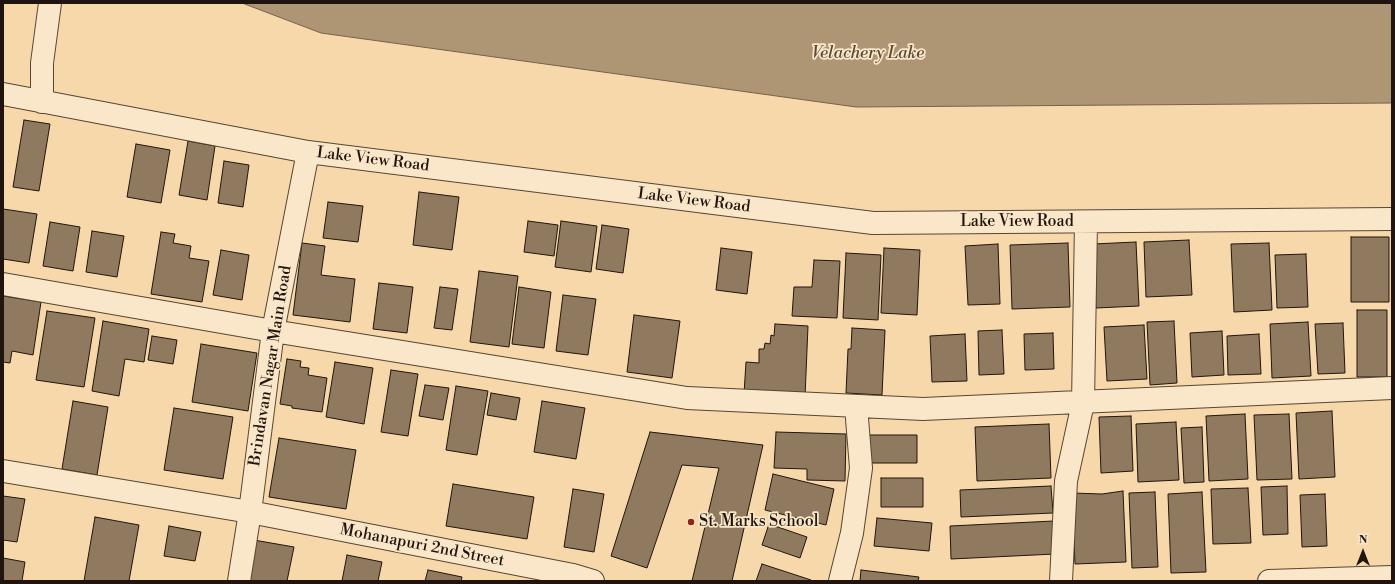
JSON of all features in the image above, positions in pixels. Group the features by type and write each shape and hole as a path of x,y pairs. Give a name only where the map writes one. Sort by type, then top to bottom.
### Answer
{"street":[{"path":"42,102 42,63 50,3"},
{"name":"Lake View Road","path":"3,94 308,152 873,223 1392,219"},
{"name":"Brindavan Nagar Main Road","path":"239,581 250,512 273,331 308,152"},
{"path":"1061,581 1066,481 1083,402 1086,222"},
{"path":"3,284 273,331 687,398 922,409 1392,388"},
{"path":"840,581 852,533 861,468 856,406"},
{"name":"Mohanapuri 2nd Street","path":"3,471 250,512 573,575 593,581"},
{"path":"1268,581 1392,577"}],"water":[{"name":"Velachery Lake","path":"242,3 1392,3 1392,103 856,107 321,33"}],"building":[{"path":"24,120 50,124 39,191 13,187"},
{"path":"188,141 215,146 207,200 179,195"},
{"path":"136,144 170,150 161,203 127,197"},
{"path":"224,161 249,165 243,207 218,203"},
{"path":"419,192 459,197 452,250 413,245"},
{"path":"328,202 363,206 358,242 323,238"},
{"path":"3,209 37,214 29,263 3,259"},
{"path":"528,221 558,225 554,256 524,252"},
{"path":"561,221 597,226 591,272 555,267"},
{"path":"50,222 80,227 73,271 43,266"},
{"path":"602,225 629,229 623,273 596,269"},
{"path":"92,231 124,236 117,277 86,272"},
{"path":"161,232 175,234 173,243 191,246 189,258 209,261 202,302 151,294"},
{"path":"1351,237 1389,237 1389,302 1351,302"},
{"path":"1189,240 1192,295 1146,297 1144,242"},
{"path":"1136,242 1139,306 1096,308 1093,244"},
{"path":"302,243 325,246 321,275 355,279 350,322 293,315"},
{"path":"1068,243 1070,307 1012,309 1010,245"},
{"path":"1269,243 1272,310 1234,312 1231,244"},
{"path":"998,244 1000,304 968,305 965,246"},
{"path":"721,248 752,252 747,294 716,290"},
{"path":"884,248 920,250 917,315 881,313"},
{"path":"221,250 249,255 242,300 213,295"},
{"path":"846,253 881,255 878,320 843,318"},
{"path":"1306,254 1308,307 1277,308 1275,255"},
{"path":"814,260 840,261 837,318 792,316 794,287 812,287"},
{"path":"479,271 518,276 509,347 470,342"},
{"path":"379,283 413,287 407,333 373,329"},
{"path":"440,287 458,289 452,330 434,328"},
{"path":"519,287 551,292 544,348 512,344"},
{"path":"563,295 596,299 588,355 556,351"},
{"path":"3,296 41,302 33,355 12,351 10,363 3,362"},
{"path":"1357,310 1387,310 1387,377 1357,377"},
{"path":"47,311 95,318 84,387 36,380"},
{"path":"634,315 680,321 672,378 627,372"},
{"path":"103,321 149,329 144,362 125,359 119,396 92,391"},
{"path":"1174,321 1177,383 1150,385 1147,322"},
{"path":"1308,322 1311,376 1272,378 1270,324"},
{"path":"1343,323 1345,373 1318,374 1315,324"},
{"path":"775,324 808,326 805,397 744,394 746,362 759,363 759,349 764,349 765,343 770,344 771,335 774,336"},
{"path":"1144,325 1147,379 1107,381 1104,327"},
{"path":"852,328 885,330 882,395 846,393 848,349 851,349"},
{"path":"1002,330 1004,374 979,375 978,331"},
{"path":"1222,331 1224,375 1192,377 1190,333"},
{"path":"1053,333 1054,369 1025,370 1024,334"},
{"path":"965,334 967,381 932,382 930,336"},
{"path":"1259,334 1261,374 1228,375 1227,336"},
{"path":"152,336 177,340 173,364 148,360"},
{"path":"201,344 257,353 248,411 192,402"},
{"path":"287,359 301,361 300,367 309,368 308,375 327,378 322,412 292,408 292,406 280,404"},
{"path":"335,362 373,368 364,424 326,417"},
{"path":"391,370 418,374 408,436 381,432"},
{"path":"425,385 449,388 443,420 419,416"},
{"path":"456,386 488,391 477,455 446,450"},
{"path":"491,393 520,398 516,420 487,415"},
{"path":"73,401 108,407 97,475 62,469"},
{"path":"542,401 585,408 576,459 534,452"},
{"path":"174,408 233,417 223,479 164,470"},
{"path":"1332,411 1335,477 1299,479 1296,413"},
{"path":"1245,414 1248,479 1209,481 1206,416"},
{"path":"1289,414 1292,479 1257,480 1254,415"},
{"path":"1131,416 1133,471 1101,473 1099,417"},
{"path":"1176,422 1179,480 1138,482 1136,424"},
{"path":"1049,424 1051,478 977,481 975,427"},
{"path":"1202,427 1204,482 1184,483 1181,428"},
{"path":"650,432 763,445 732,581 692,581 719,468 682,465 647,568 611,556"},
{"path":"776,432 846,434 845,481 807,480 807,469 774,468"},
{"path":"869,435 917,435 917,463 869,463"},
{"path":"279,438 356,450 346,509 269,497"},
{"path":"773,474 834,489 826,525 765,510"},
{"path":"881,478 923,478 923,507 881,507"},
{"path":"453,484 534,497 527,539 446,526"},
{"path":"1051,486 1053,513 961,517 960,490"},
{"path":"1287,486 1288,534 1263,535 1261,487"},
{"path":"1248,488 1251,543 1213,544 1211,489"},
{"path":"573,489 604,494 594,552 564,547"},
{"path":"1123,491 1126,562 1075,564 1072,493 1102,494"},
{"path":"1155,492 1158,567 1132,568 1129,493"},
{"path":"1202,492 1206,572 1171,573 1168,494"},
{"path":"1325,494 1327,546 1302,547 1300,495"},
{"path":"3,496 25,499 17,542 3,540"},
{"path":"95,517 139,525 129,581 84,581"},
{"path":"877,518 932,523 929,551 874,546"},
{"path":"1054,521 1055,554 951,559 950,526"},
{"path":"769,524 807,537 800,558 762,545"},
{"path":"169,526 201,532 195,561 164,556"},
{"path":"248,539 294,547 287,581 240,581"},
{"path":"347,555 382,562 378,581 342,581"},
{"path":"3,558 25,562 22,581 3,581"},
{"path":"762,564 811,580 811,581 756,581"},
{"path":"428,570 462,577 461,581 425,581"},
{"path":"861,570 919,577 918,581 860,581"}],"place":[{"name":"St. Marks School","path":"691,522"}]}
